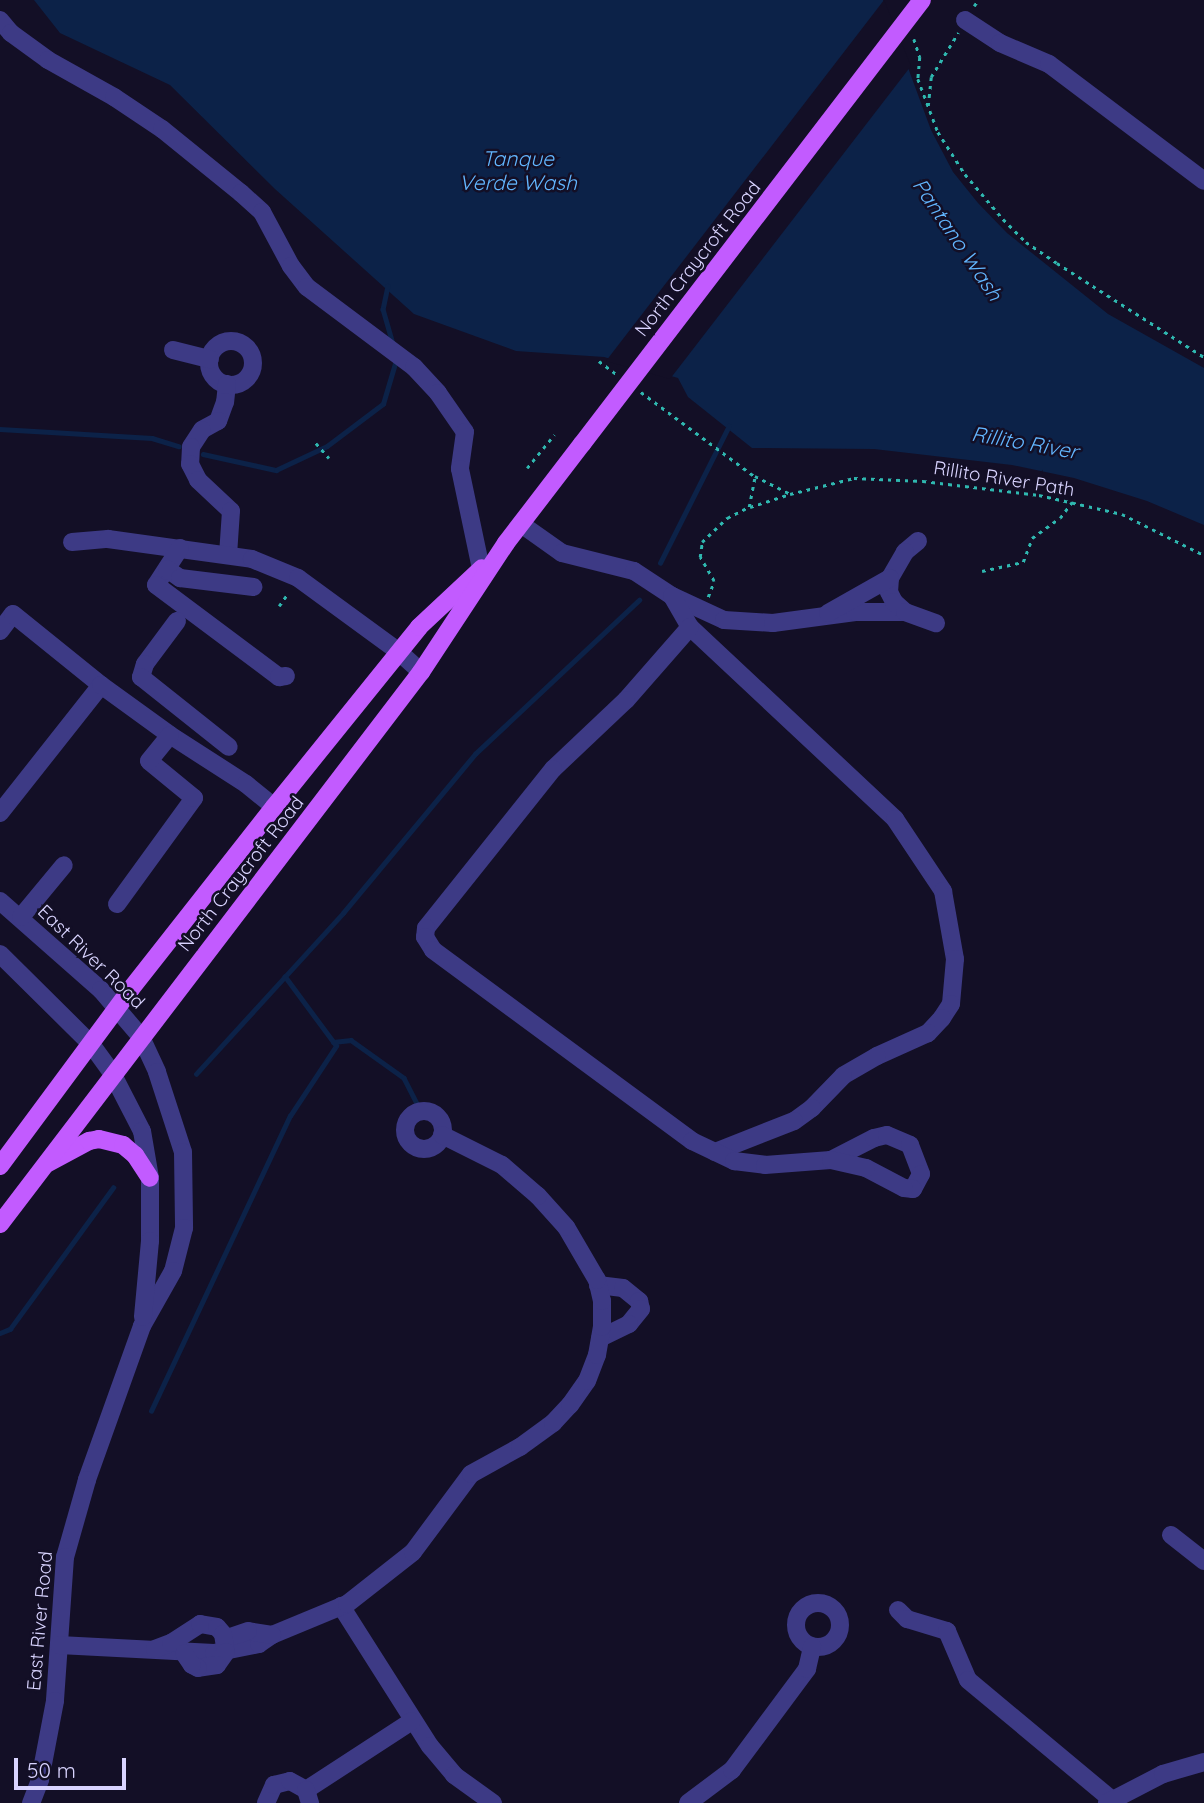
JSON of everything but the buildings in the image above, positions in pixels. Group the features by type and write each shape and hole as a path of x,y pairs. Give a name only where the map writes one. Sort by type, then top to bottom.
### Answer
{"main road":[{"name":"North Craycroft Road","path":"0,1224 112,1073 421,672 506,543 922,0"},
{"name":"North Craycroft Road","path":"0,1166 118,1007 419,627 506,543"},
{"path":"42,1166 89,1141 99,1139 123,1145 135,1155 150,1178"}],"street":[{"path":"0,20 11,33 48,60 114,97 162,129 242,193 262,212 290,266 306,287 414,367 438,393 466,432 460,469 481,569"},
{"path":"965,20 1000,43 1049,64 1204,181"},
{"path":"228,341 236,341 248,349 252,356 251,371 242,382 228,384 212,372 210,359 216,347 228,341"},
{"path":"173,350 210,359"},
{"path":"228,384 218,421 202,430 191,447 190,464 198,480 231,511 228,555"},
{"path":"521,524 562,553 627,568 672,596 724,621 749,623 905,612 936,623"},
{"path":"72,542 108,539 253,559 298,578 399,652 421,672"},
{"path":"905,612 894,602 889,592 890,578 905,552 918,541"},
{"path":"180,548 156,585 279,677 286,676"},
{"path":"167,569 180,578 253,587"},
{"path":"822,616 890,578"},
{"path":"672,596 690,627 895,819 943,891 955,959 951,1004 928,1032 877,1056 843,1076 812,1108 793,1121 715,1152"},
{"path":"0,631 13,614 101,685 170,735 246,784 274,807"},
{"path":"177,621 145,664 141,677 229,747"},
{"path":"690,627 626,700 554,769 426,928 425,937 433,950 692,1141 715,1152 734,1161 765,1165 831,1160 866,1168 904,1188 913,1189 921,1174 910,1145 887,1135 874,1138 831,1160"},
{"path":"0,813 101,685"},
{"path":"117,904 194,799 149,761 170,735"},
{"path":"21,917 64,865"},
{"name":"East River Road","path":"0,901 21,917 118,1007 141,1037 157,1072 183,1152 184,1228 173,1271 142,1326 87,1480 65,1557 59,1645 48,1741 31,1803"},
{"name":"East River Road","path":"0,954 92,1044 112,1073 142,1131 150,1178 150,1241 142,1326"},
{"path":"59,1645 184,1653 192,1665 205,1668 217,1665 226,1645 248,1632 272,1635 341,1606 413,1552 471,1474 520,1447 552,1423 587,1381 600,1338 602,1301 598,1285 566,1227 538,1196 502,1165 442,1135"},
{"path":"598,1285 623,1288 639,1301 641,1309 629,1324 600,1338"},
{"path":"1171,1535 1204,1561"},
{"path":"341,1606 412,1721 454,1775 493,1803"},
{"path":"898,1610 907,1619 947,1631 968,1680 1109,1801 1163,1774 1204,1762"},
{"path":"155,1650 172,1643 200,1624 217,1628 226,1645"},
{"path":"688,1803 732,1770 807,1669 812,1647"},
{"path":"266,1803 269,1790 284,1781 300,1784 308,1797 412,1721"}],"path":[{"path":"928,109 931,77 978,0"},
{"path":"912,34 920,57 918,79 938,132 965,174 1026,242 1204,357"},
{"path":"676,418 753,475 790,494"},
{"path":"527,468 554,435"},
{"path":"316,443 329,458"},
{"path":"749,507 753,475"},
{"name":"Rillito River Path","path":"701,610 713,581 700,557 702,542 727,518 749,507 790,494 855,478 923,481 1040,495 1072,502 1122,514 1204,555"},
{"path":"982,571 1023,562 1032,538 1060,518 1072,502"},
{"path":"279,606 288,593"}],"water":[{"name":"Tanque Verde Wash","path":"34,0 883,0 931,130 953,172 978,203 1007,233 1108,314 1204,368 1204,525 1147,501 1074,478 1012,465 874,449 752,448 688,397 678,378 604,357 516,351 414,314 275,189 170,85 60,33"}],"pier":[{"path":"884,0 911,66 670,379 606,361"}],"waterway":[{"path":"388,286 383,309 393,344"},
{"path":"203,454 276,470 327,446 383,404 396,360"},
{"path":"660,563 729,426"},
{"path":"0,429 152,438 179,446"},
{"path":"196,1074 343,913 475,754 639,600"},
{"path":"151,1411 290,1116 336,1046 285,977"},
{"path":"333,1042 351,1040 404,1078 418,1106"},
{"path":"0,1333 10,1329 113,1188"}],"water label":[{"name":"Pantano Wash","path":"958,239"},
{"name":"Rillito River","path":"1025,442"}]}
